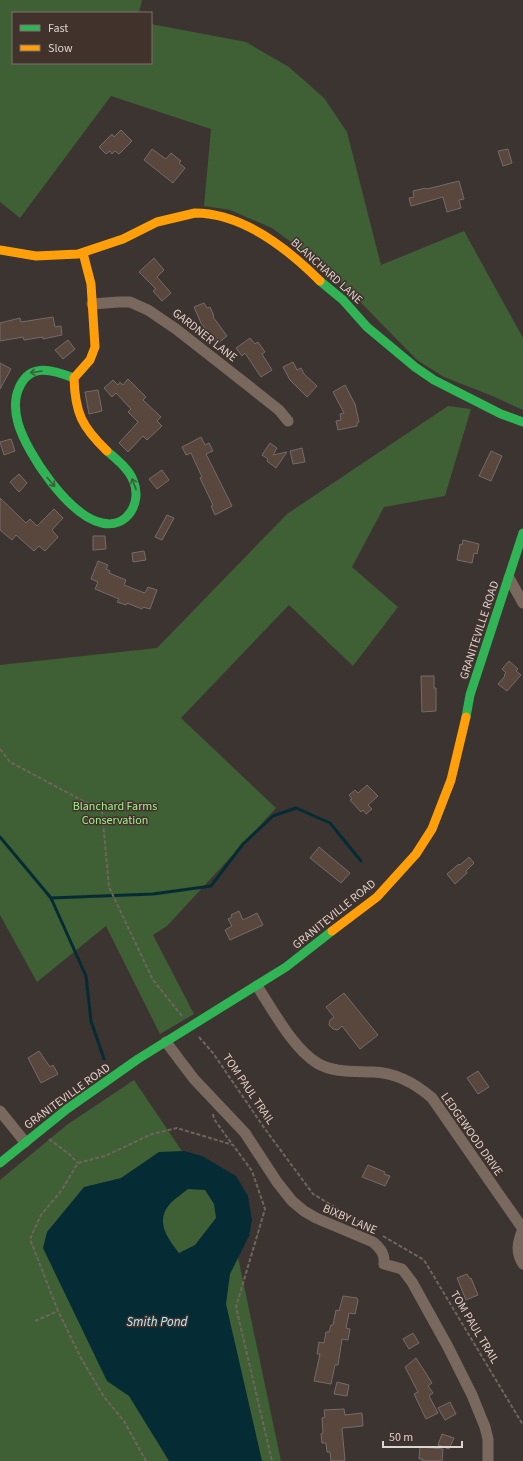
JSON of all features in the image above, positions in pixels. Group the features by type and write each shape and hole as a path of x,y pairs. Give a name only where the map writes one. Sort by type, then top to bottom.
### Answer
{"street":[{"name":"BLANCHARD LANE","path":"0,250 36,256 67,256 123,239 157,222 195,213 230,219 252,228 286,250 325,286 343,300 367,327 415,367 434,380 494,410 523,422"},
{"path":"74,378 66,374 52,371 31,372 26,376 20,385 15,406 22,438 38,466 72,505 84,516 104,524 116,523 126,518 132,511 136,502 137,490 127,471 86,429 79,414 74,386 74,378 90,360 94,350 95,334 91,284 83,252"},
{"name":"GARDNER LANE","path":"92,304 130,302 139,305 157,315 279,410 288,421"},
{"name":"GRANITEVILLE ROAD","path":"0,1163 67,1109 125,1068 286,967 377,897 416,854 430,833 451,780 461,741 470,695 523,533"},
{"path":"509,578 523,603"},
{"name":"LEDGEWOOD DRIVE","path":"257,986 298,1046 318,1063 328,1068 376,1072 395,1076 420,1088 432,1098 523,1229 518,1241 518,1256 523,1264"},
{"name":"BIXBY LANE","path":"166,1042 198,1084 245,1133 277,1182 292,1201 304,1211 316,1218 373,1242 381,1249 384,1264 402,1269 412,1282 451,1354 480,1414 488,1439 488,1461"},
{"path":"0,1111 25,1142"}],"path":[{"name":"TOM PAUL TRAIL","path":"0,748 10,762 102,811 110,889 153,980 213,1053 265,1129 313,1194 372,1229"},
{"path":"146,1461 124,1420 104,1397 82,1358 58,1311 30,1239 41,1215 61,1191 78,1163 105,1156 152,1134 176,1128 233,1145 252,1171 264,1209 236,1307 272,1461"},
{"path":"39,1131 69,1154 78,1163"},
{"name":"TOM PAUL TRAIL","path":"378,1233 424,1260 523,1425"},
{"path":"35,1321 58,1311"}],"green space":[{"path":"0,0 142,0 139,12 12,12 12,64 152,64 152,24 246,42 289,67 324,98 347,132 381,265 464,231 523,338 523,410 444,377 417,360 328,269 272,228 230,210 204,206 211,129 111,96 20,218 0,202"},
{"name":"Blanchard Farms Conservation","path":"448,406 471,409 445,496 384,507 352,567 398,607 353,666 289,605 181,718 276,808 167,926 153,935 194,1014 160,1034 106,926 37,982 0,915 0,665 157,648 287,514"},
{"path":"134,1080 231,1224 281,1461 0,1461 0,1180 68,1124"}],"water":[{"name":"Smith Pond","path":"184,1151 202,1156 236,1176 248,1196 252,1220 249,1236 230,1274 226,1304 262,1461 169,1461 129,1396 107,1381 43,1248 47,1232 84,1187 121,1178 159,1152","holes":["188,1189 205,1190 214,1204 216,1218 195,1245 179,1253 167,1236 163,1224 165,1211 171,1203"]}],"building":[{"path":"121,130 132,141 119,154 115,151 112,154 110,151 106,154 99,147 112,134 114,137"},
{"path":"152,149 166,159 171,153 181,161 179,163 185,168 173,183 144,160"},
{"path":"508,149 512,163 503,166 498,151"},
{"path":"459,181 464,199 459,200 461,208 447,212 443,197 411,206 409,198 414,197 413,191"},
{"path":"154,258 164,270 157,277 171,293 162,301 153,291 156,289 139,272"},
{"path":"204,303 207,308 210,307 214,316 213,317 227,336 217,344 201,323 194,307"},
{"path":"53,317 55,327 61,326 62,335 43,339 43,337 24,340 23,337 0,341 0,323 20,318 21,322"},
{"path":"250,338 255,344 258,342 265,352 262,354 272,370 261,377 245,353 242,356 236,348"},
{"path":"68,340 75,349 63,359 55,350"},
{"path":"293,362 297,370 301,368 304,374 317,386 307,397 290,380 283,367"},
{"path":"0,363 11,369 0,389"},
{"path":"128,379 146,397 143,400 161,417 157,421 162,426 147,440 143,436 128,452 119,443 138,422 128,412 131,409 116,393 112,397 104,388 113,380 118,385 120,382 123,385"},
{"path":"345,385 355,404 359,422 357,423 357,426 338,430 336,421 341,420 340,414 344,413 333,392"},
{"path":"98,390 102,411 89,414 85,392"},
{"path":"201,437 205,445 209,443 213,451 206,454 232,506 215,515 211,506 213,505 200,478 202,477 191,453 186,455 182,447"},
{"path":"11,439 15,451 4,455 0,442"},
{"path":"270,443 277,448 273,455 287,452 276,468 262,455"},
{"path":"302,448 305,462 293,464 290,451"},
{"path":"491,451 502,456 491,481 479,476"},
{"path":"162,470 169,480 157,489 149,479"},
{"path":"19,474 27,483 19,492 10,482"},
{"path":"0,498 26,523 30,519 37,526 54,509 63,518 52,530 58,537 45,551 39,546 34,551 16,535 12,540 0,530"},
{"path":"167,515 174,518 162,540 155,537"},
{"path":"93,536 105,536 106,549 93,550"},
{"path":"463,540 479,544 477,554 474,553 472,563 457,560 460,544 462,545"},
{"path":"144,551 146,560 133,562 132,553"},
{"path":"98,561 108,565 106,569 110,571 109,573 126,580 124,585 145,593 148,587 157,590 150,609 143,607 142,609 127,603 126,605 117,602 119,599 95,589 98,582 91,579"},
{"path":"509,661 518,669 516,671 521,675 507,691 498,684 506,673 502,669"},
{"path":"421,676 434,676 434,688 436,688 436,711 422,712"},
{"path":"367,785 378,796 368,805 372,809 366,814 363,810 361,812 350,800 352,799 349,795 355,790 358,793"},
{"path":"319,847 350,873 341,883 310,858"},
{"path":"469,857 474,863 466,871 467,873 455,884 447,874"},
{"path":"239,911 243,920 257,913 263,925 230,940 225,930 232,926 228,919 232,917 231,915"},
{"path":"344,993 378,1035 360,1049 342,1026 338,1030 333,1029 329,1025 330,1020 334,1017 326,1007"},
{"path":"39,1051 50,1067 53,1065 58,1074 41,1083 28,1058"},
{"path":"478,1071 489,1087 478,1094 467,1078"},
{"path":"368,1165 385,1172 384,1174 390,1176 385,1186 362,1177"},
{"path":"467,1274 470,1279 471,1278 478,1295 466,1300 457,1278"},
{"path":"343,1296 357,1298 358,1301 355,1314 349,1313 346,1328 350,1329 348,1340 342,1339 338,1365 335,1365 331,1384 314,1381 320,1354 317,1354 319,1342 324,1343 326,1332 329,1332 331,1325 333,1325 336,1310 339,1311"},
{"path":"413,1333 419,1343 409,1349 403,1339"},
{"path":"416,1358 432,1383 428,1386 433,1393 429,1396 438,1413 426,1419 414,1394 418,1392 405,1367"},
{"path":"337,1382 349,1385 347,1396 334,1394"},
{"path":"450,1402 456,1414 445,1420 438,1408"},
{"path":"344,1409 345,1415 362,1413 363,1426 342,1428 345,1461 331,1461 330,1452 327,1452 326,1443 322,1443 321,1434 323,1433 322,1418 325,1417 324,1410"},
{"path":"442,1434 454,1438 449,1449 438,1445"},
{"path":"420,1447 443,1449 442,1461 422,1461 423,1459 419,1459"}],"waterway":[{"path":"51,898 153,894 211,886 243,844 273,816 296,808 330,823 361,861"},
{"path":"0,837 51,898 86,976 91,1021 104,1059"}],"traffic: fast":[{"path":"320,281 343,300 367,327 415,367 434,380 501,414 523,422"},
{"path":"74,378 43,370 29,374 19,388 16,397 18,423 30,451 51,482 63,496 76,509 89,518 102,523 111,524 119,522 131,512 136,497 136,488 133,480 122,464 107,451"},
{"path":"466,717 470,695 523,533"},
{"path":"0,1163 67,1109 138,1059 286,967 332,931"}],"traffic: slow":[{"path":"0,250 36,256 78,254 123,239 157,222 195,213 230,219 247,226 279,245 320,281"},
{"path":"83,253 91,284 95,347 90,360 74,378 76,401 78,410 86,427 107,451"},
{"path":"332,931 377,897 416,854 432,829 451,780 466,717"}]}
